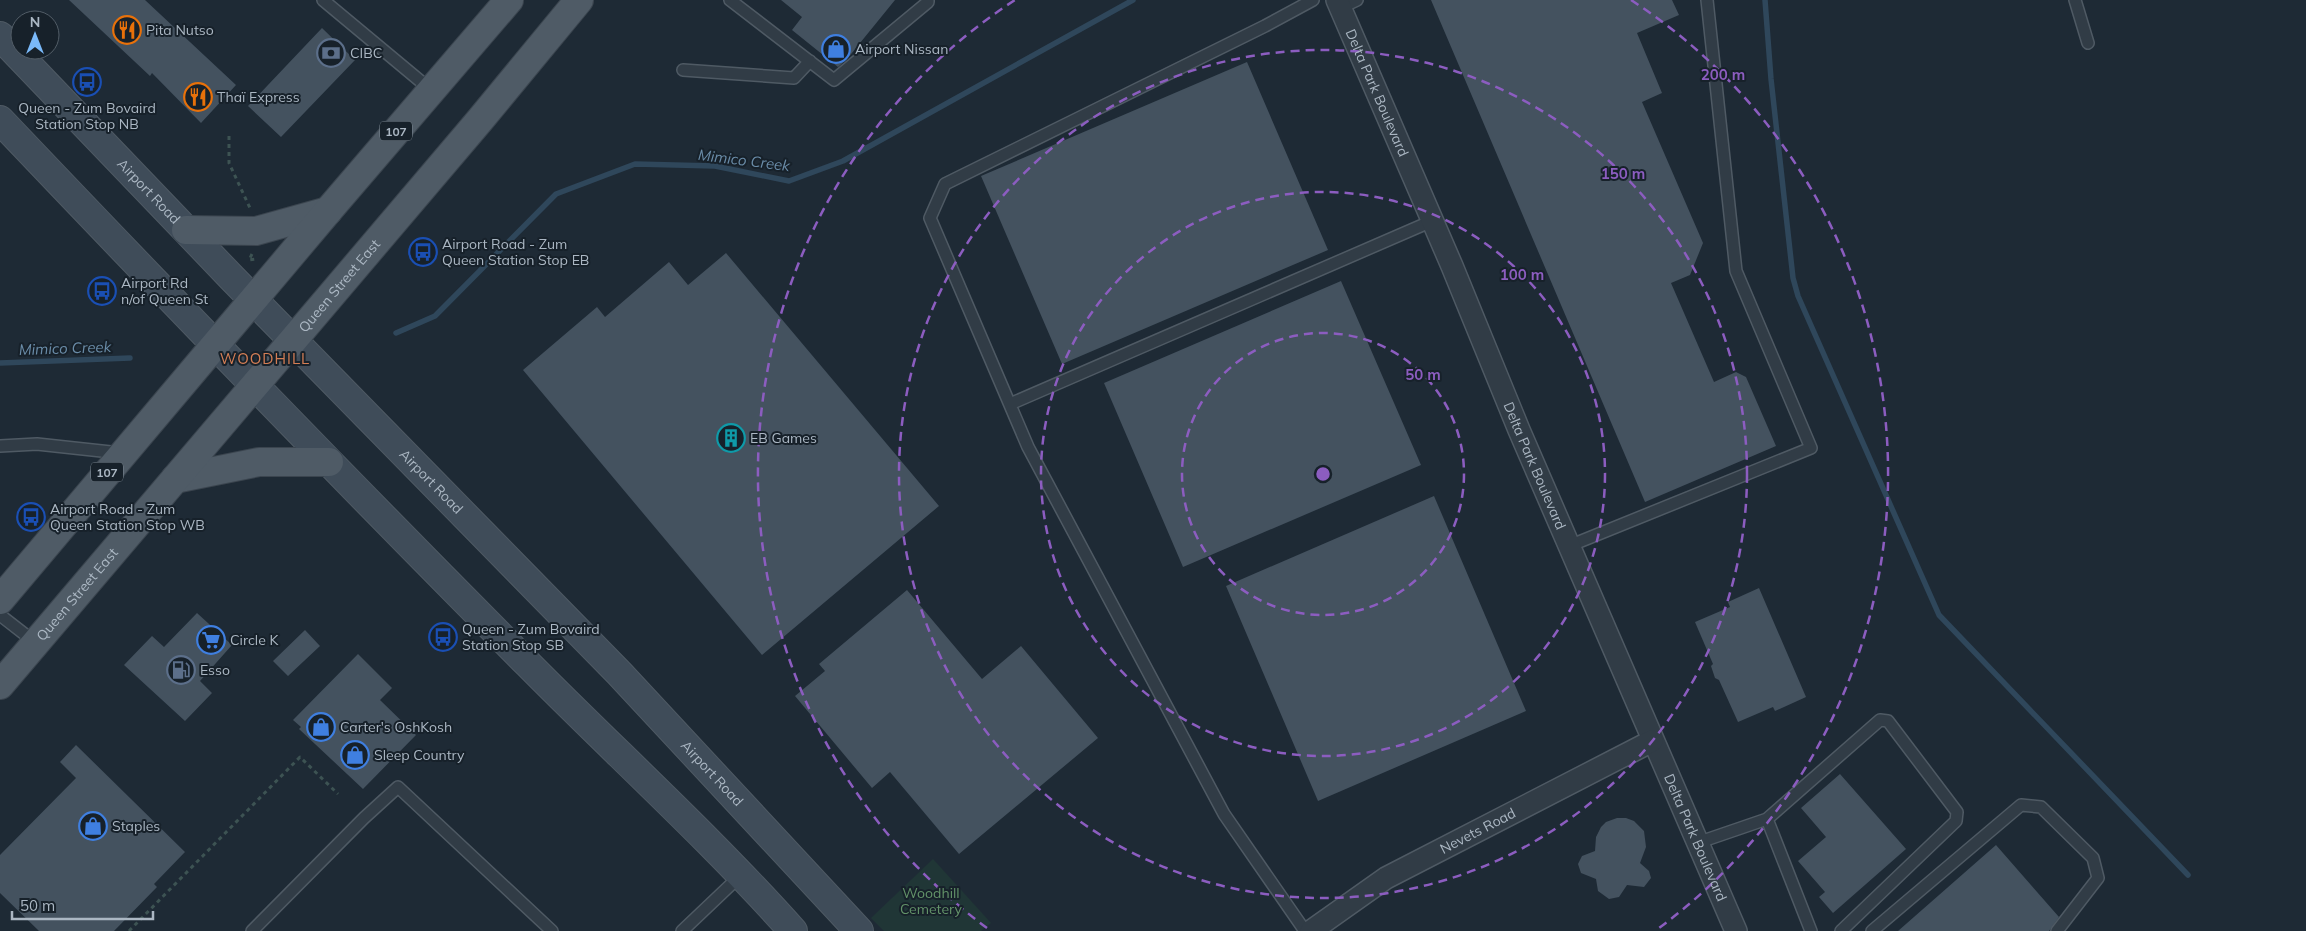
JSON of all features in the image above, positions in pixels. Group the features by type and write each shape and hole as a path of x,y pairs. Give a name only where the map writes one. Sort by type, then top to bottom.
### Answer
{"main road":[{"name":"107","path":"0,600 328,210 509,0"},
{"name":"Queen Street East","path":"0,685 474,127 579,0"},
{"name":"Airport Road","path":"0,36 253,299 619,673 858,931"},
{"path":"0,120 329,462 578,714 742,874 793,931"},
{"path":"186,230 256,231 328,210"},
{"path":"175,479 259,462 329,462"}],"street":[{"name":"Delta Park Boulevard","path":"1345,3 1432,221 1568,546 1736,931"},
{"name":"Nevets Road","path":"1310,931 1386,878 1652,741"}],"lane":[{"path":"323,0 431,90"},
{"path":"730,0 834,80 928,2 928,0"},
{"path":"1305,931 1224,814 1028,447 930,218 945,184 1313,0"},
{"path":"1568,546 1811,448 1736,271 1707,0"},
{"path":"2075,0 2088,43"},
{"path":"683,70 794,78 810,62"},
{"path":"1010,404 1432,221"},
{"path":"0,446 37,444 123,453"},
{"path":"0,615 36,643"},
{"path":"1697,843 1767,819 1880,720 1888,721 1957,812 1956,821 1841,931"},
{"path":"252,931 398,787 552,931"},
{"path":"1872,931 2022,805 2041,807 2093,858 2098,878 2056,931"},
{"path":"1767,819 1812,931"},
{"path":"682,931 742,874"}],"path":[{"path":"229,136 229,163 251,210"},
{"path":"129,931 300,758 338,794"}],"green space":[{"name":"Woodhill Cemetery","path":"933,859 991,923 981,931 884,931 871,918"}],"building":[{"path":"69,0 145,0 236,85 201,123 152,73 150,76"},
{"name":"Airport Nissan","path":"781,0 895,0 847,59 838,67 792,30 802,17"},
{"path":"1431,0 1672,0 1679,15 1637,33 1662,93 1642,102 1703,243 1690,275 1671,283 1714,382 1736,372 1746,377 1776,446 1645,502"},
{"path":"322,28 355,60 281,137 248,106"},
{"path":"1247,62 1328,250 1062,364 981,176"},
{"name":"EB Games","path":"726,253 939,506 762,655 523,370 597,307 605,317 669,262 688,285"},
{"path":"1341,281 1421,465 1183,567 1104,383"},
{"path":"1434,496 1526,711 1318,801 1226,586"},
{"path":"1759,588 1806,697 1775,711 1773,707 1738,722 1719,680 1715,678 1711,666 1713,664 1695,622 1730,607 1728,602"},
{"path":"907,590 982,679 1021,646 1098,738 959,854 890,772 872,788 795,696 825,671 819,664"},
{"path":"197,613 232,645 200,681 212,693 185,721 124,665 152,636 164,647"},
{"path":"305,630 320,646 288,676 273,661"},
{"path":"358,654 392,688 380,700 416,735 363,789 299,729 301,727 293,720"},
{"name":"Staples","path":"76,745 185,852 154,884 157,887 114,931 39,931 0,893 0,855 76,778 60,762"},
{"path":"1840,774 1906,849 1833,913 1819,897 1825,892 1798,861 1826,837 1801,808"},
{"path":"1617,818 1626,818 1634,821 1644,831 1646,847 1640,863 1649,871 1651,878 1644,887 1627,885 1619,897 1609,899 1598,891 1596,879 1581,873 1578,864 1582,856 1595,851 1596,837 1601,827 1606,822"},
{"path":"1996,845 2059,917 2049,931 1898,931"}],"waterway":[{"name":"Mimico Creek","path":"396,333 435,316 556,194 635,164 715,166 789,181 843,161 1133,0"},
{"path":"1765,0 1771,79 1793,278 1798,296 1939,615 2188,875"},
{"name":"Mimico Creek","path":"0,363 130,358"}],"place":[{"name":"Pita Nutso","path":"127,30"},
{"name":"Airport Nissan","path":"836,49"},
{"name":"CIBC","path":"331,53"},
{"name":"Queen - Zum Bovaird Station Stop NB","path":"87,82"},
{"name":"Thaï Express","path":"198,97"},
{"name":"Airport Road - Zum Queen Station Stop EB","path":"423,252"},
{"name":"Airport Rd n/of Queen St","path":"102,291"},
{"name":"EB Games","path":"731,438"},
{"name":"Airport Road - Zum Queen Station Stop WB","path":"31,517"},
{"name":"Queen - Zum Bovaird Station Stop SB","path":"443,637"},
{"name":"Circle K","path":"211,640"},
{"name":"Esso","path":"181,670"},
{"name":"Carter's OshKosh","path":"321,727"},
{"name":"Sleep Country","path":"355,755"},
{"name":"Staples","path":"93,826"}],"district":[{"name":"WOODHILL","path":"265,358"}]}
